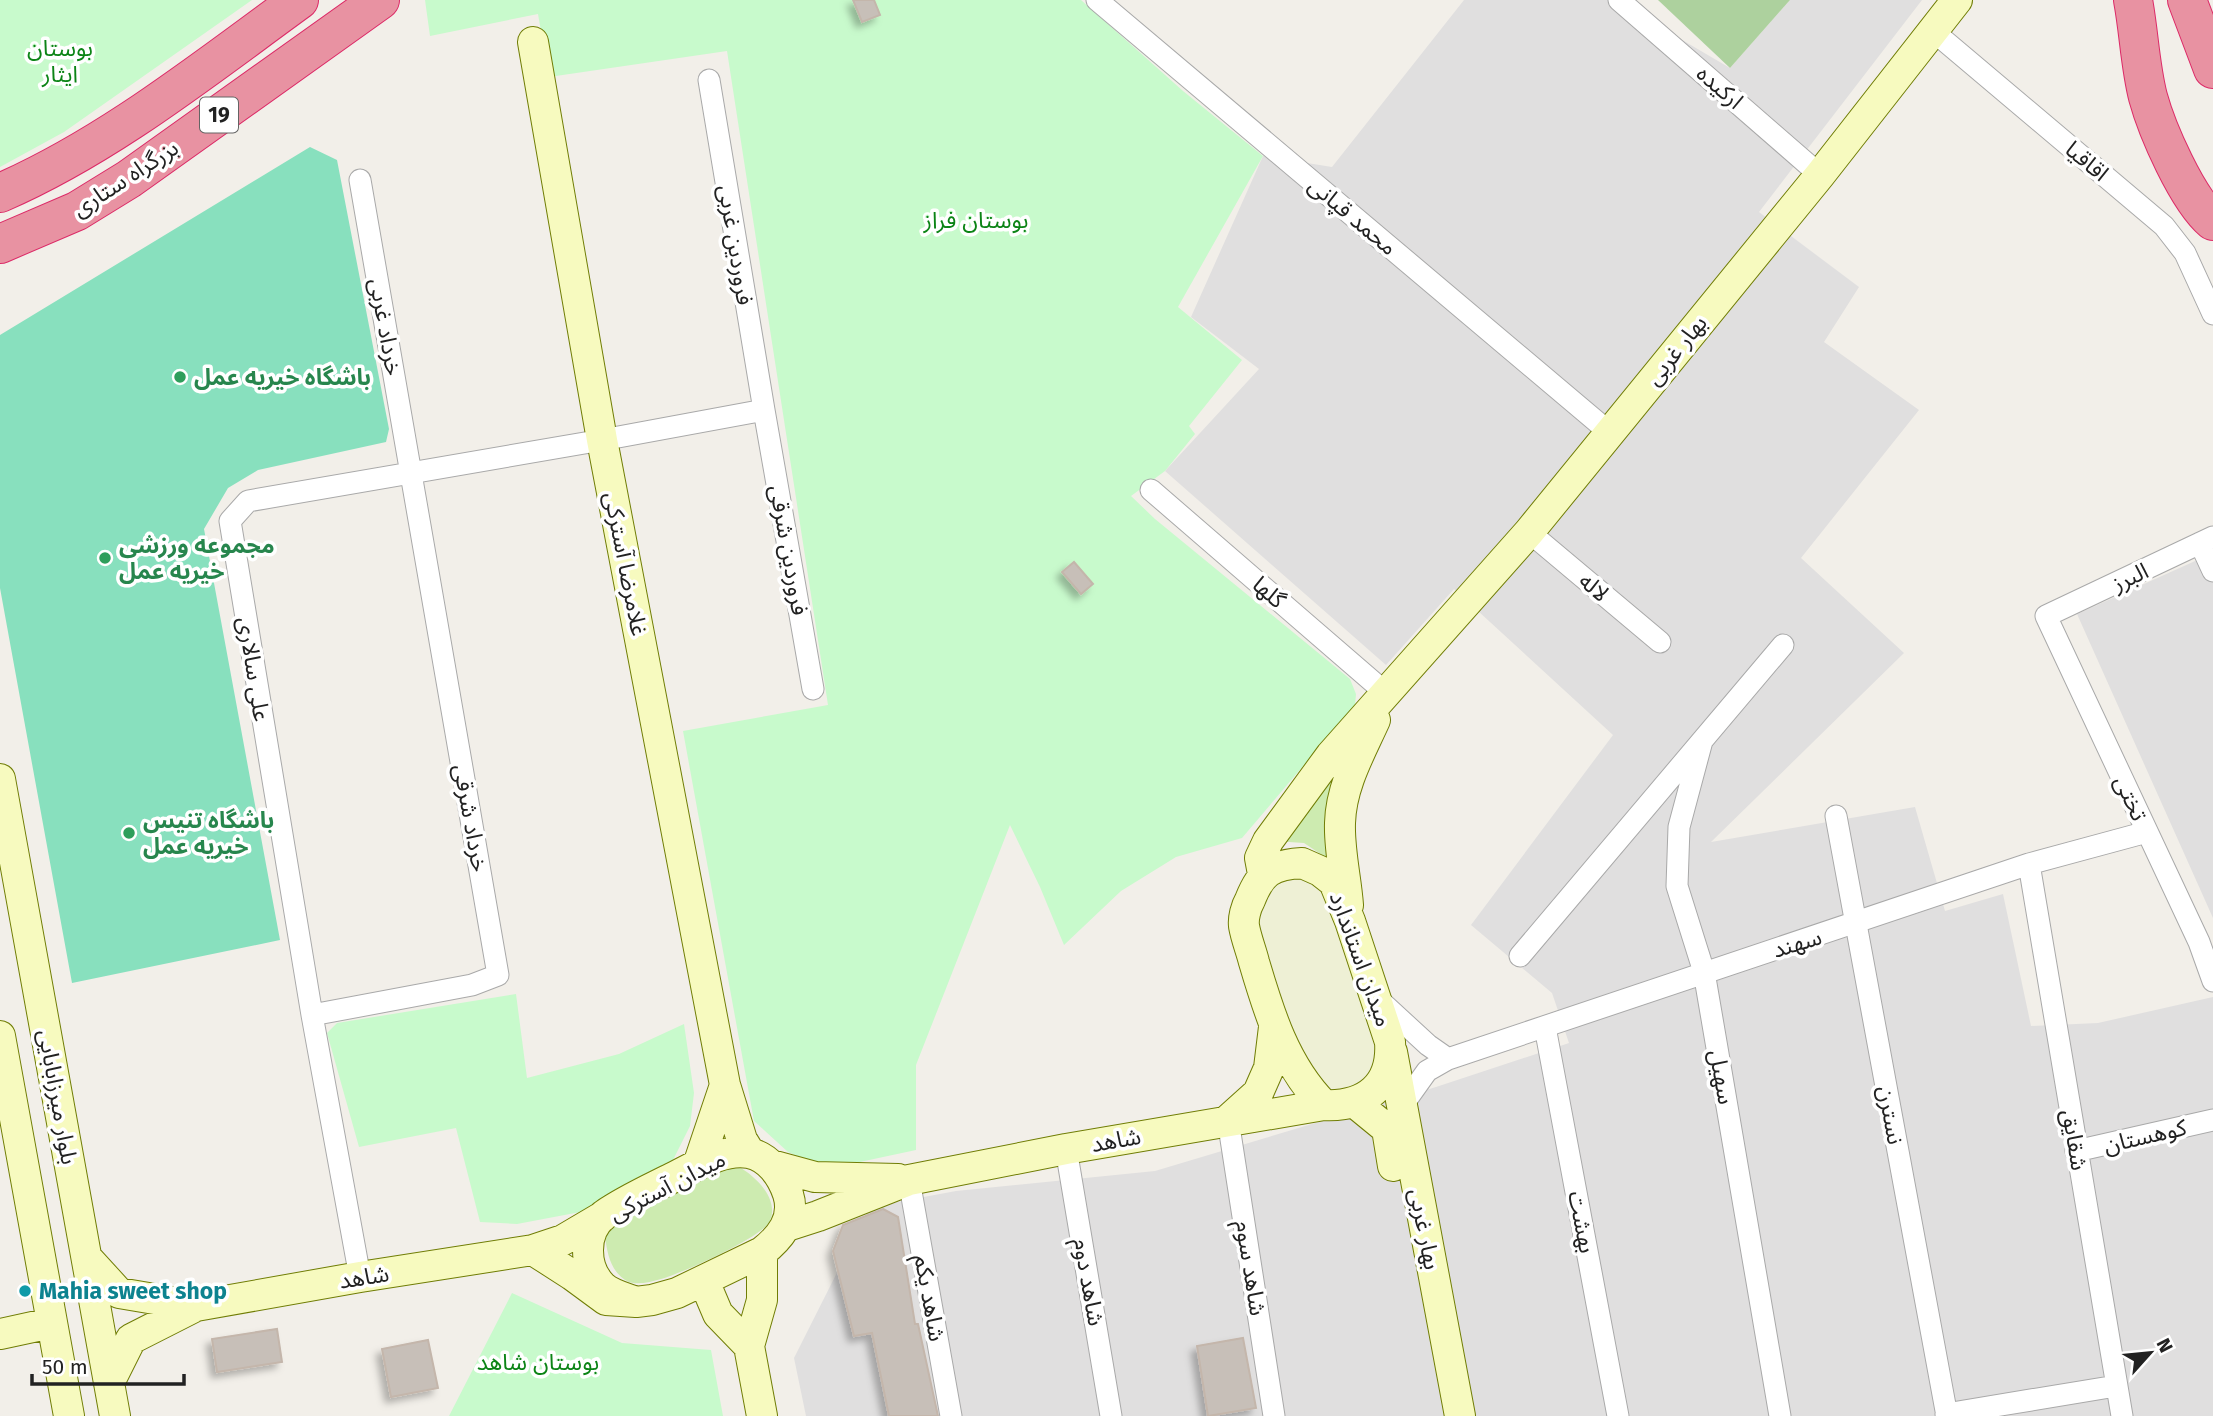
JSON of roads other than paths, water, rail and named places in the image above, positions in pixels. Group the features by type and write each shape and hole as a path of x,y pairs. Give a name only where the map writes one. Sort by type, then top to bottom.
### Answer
{"highway":[{"name":"بزرگراه ستاری","path":"0,193 28,181 87,147 186,82 299,0"},
{"name":"بزرگراه ستاری","path":"0,244 77,211 129,179 380,0"},
{"path":"2133,0 2148,97 2176,168 2202,211 2213,221"},
{"path":"2187,0 2213,69"}],"street":[{"name":"محمد قپانی","path":"1097,0 1609,432"},
{"name":"ارکیده","path":"1619,0 1820,175"},
{"name":"بهار غربی","path":"1263,874 1260,858 1268,841 1290,807 1331,755 1529,532 1820,175 1957,0"},
{"name":"اقاقیا","path":"1933,31 2164,226 2185,253 2213,314"},
{"name":"غلامرضا آسترکی","path":"533,42 602,440 725,1085 741,1140 761,1159"},
{"name":"فروردین غربی","path":"709,80 764,410"},
{"name":"خرداد غربی","path":"360,180 412,474"},
{"path":"0,258 53,222"},
{"name":"علی سالاری","path":"360,1277 312,1015 230,521 248,500 412,474 764,410"},
{"name":"فروردین شرقی","path":"764,410 813,689"},
{"name":"خرداد شرقی","path":"312,1015 472,985 498,975 412,474"},
{"name":"گلها","path":"1152,490 1387,694"},
{"name":"لاله","path":"1529,532 1660,642"},
{"path":"2207,540 2213,571"},
{"name":"البرز","path":"2046,616 2207,540"},
{"name":"تختی","path":"2046,616 2147,832 2206,939 2213,981"},
{"path":"1520,956 1783,645"},
{"path":"1350,921 1340,824 1343,800 1351,772 1387,694"},
{"name":"سهیل","path":"1702,741 1679,827 1677,886 1704,972 1780,1416"},
{"name":"بلوار میرزابابایی","path":"0,779 115,1416"},
{"name":"نسترن","path":"1836,816 1947,1415 2116,1386"},
{"name":"سهند","path":"1402,1106 1427,1071 1448,1059 2029,864 2147,832"},
{"name":"میدان استاندارد","path":"1263,874 1283,864 1301,863 1320,871 1334,882 1350,921 1390,1042 1391,1059 1385,1076 1374,1090 1354,1102"},
{"name":"شقایق","path":"2029,864 2122,1416"},
{"path":"1263,874 1247,905 1244,924 1274,1027 1303,1080 1324,1105 1342,1106 1354,1102"},
{"path":"1376,997 1428,1045 1448,1059"},
{"path":"1228,1121 1258,1093 1269,1068 1274,1027"},
{"name":"بهشت","path":"1545,1027 1618,1416"},
{"name":"بلوار میرزابابایی","path":"0,1036 69,1416"},
{"name":"بهار غربی","path":"1390,1042 1460,1416"},
{"path":"698,1165 725,1085"},
{"name":"بهار غربی","path":"1354,1102 1387,1129 1439,1416"},
{"name":"شاهد","path":"787,1226 909,1180 1066,1149 1324,1105"},
{"name":"کوهستان","path":"2076,1151 2213,1120"},
{"name":"شاهد سوم","path":"1228,1121 1274,1416"},
{"name":"شاهد دوم","path":"1066,1149 1111,1416"},
{"name":"میدان آسترکی","path":"636,1302 603,1286 591,1269 587,1246 602,1217 649,1189 698,1165 733,1152 761,1159"},
{"path":"533,1251 606,1300 636,1302 664,1296 704,1281 762,1252 787,1226 789,1195 782,1180 761,1159"},
{"name":"شاهد","path":"761,1159 815,1177 909,1180"},
{"name":"شاهد یکم","path":"909,1180 951,1416"},
{"name":"شاهد","path":"109,1383 131,1339 196,1306 360,1277 533,1251 563,1240 602,1217"},
{"path":"762,1252 762,1300 748,1346 762,1416"},
{"name":"شاهد","path":"88,1259 119,1293 196,1306"},
{"path":"704,1281 718,1314 748,1346"},
{"path":"0,1334 51,1323"}],"place":[{"name":"باشگاه خیریه عمل","path":"180,377"},
{"name":"مجموعه ورزشی خیریه عمل","path":"105,558"},
{"name":"باشگاه تنیس خیریه عمل","path":"129,833"},
{"name":"Mahia sweet shop","path":"25,1291"}],"park label":[{"name":"بوستان ایثار","path":"60,61"},
{"name":"بوستان فراز","path":"976,220"},
{"name":"بوستان شاهد","path":"538,1362"}]}
